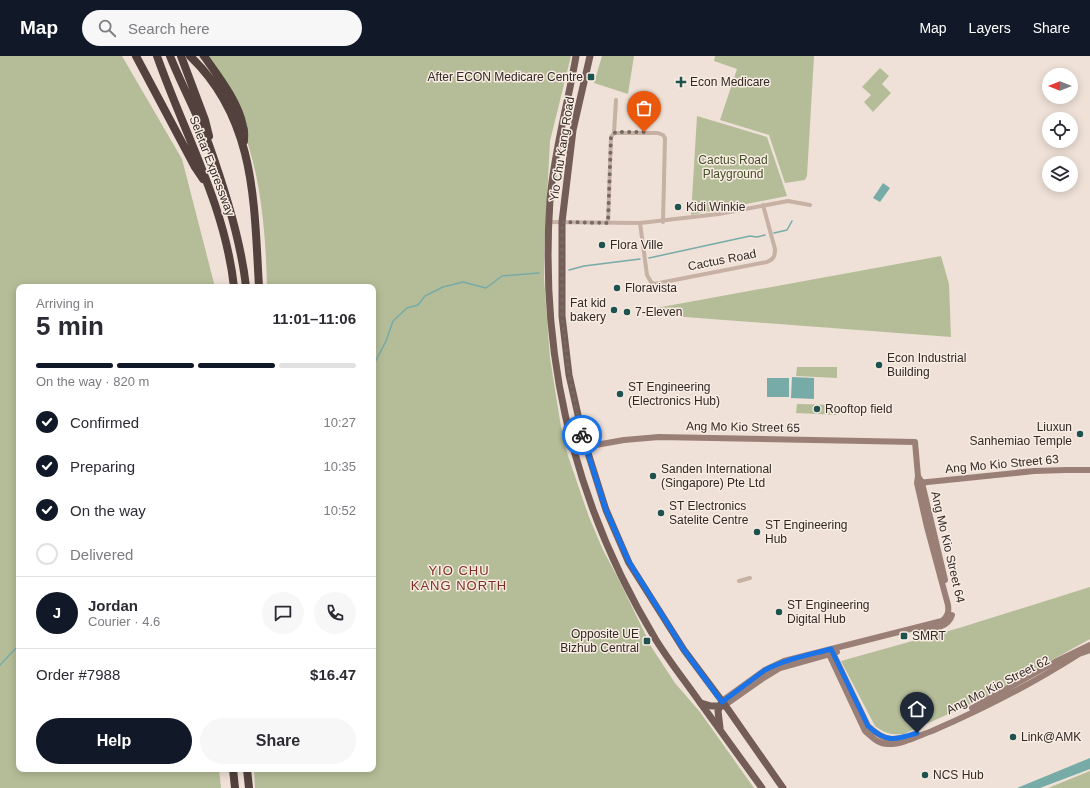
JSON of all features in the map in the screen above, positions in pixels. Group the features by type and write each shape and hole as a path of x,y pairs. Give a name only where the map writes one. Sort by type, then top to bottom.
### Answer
{"highway":[{"path":"136,56 195,167 207,182"},
{"name":"Seletar Expressway","path":"157,56 207,182 223,229 233,284"},
{"name":"Seletar Expressway","path":"170,56 209,145 233,225 246,284"},
{"path":"181,56 208,132 209,145"},
{"path":"190,56 216,85 232,116 244,146"},
{"path":"204,56 223,82 240,113 244,127 244,146 254,205 259,284"},
{"path":"233,772 235,788"},
{"path":"247,772 249,788"}],"main road":[{"name":"Yio Chu Kang Road","path":"576,56 558,142 550,197 549,222 551,329 557,377 573,449 591,506 613,560 634,601 657,641 762,788"},
{"name":"Yio Chu Kang Road","path":"589,60 573,130 562,222 562,316 569,375 585,447 606,510 629,562 684,650 784,788"},
{"path":"574,64 577,68 585,68 589,60"},
{"path":"701,703 711,706 722,704"},
{"path":"721,732 718,714 722,704"}],"street":[{"path":"608,223 611,137 614,133 616,100"},
{"path":"614,133 658,133 663,135 665,138 663,222"},
{"path":"549,222 663,222 719,214 788,201 810,205"},
{"name":"Cactus Road","path":"640,223 647,275 650,282 654,284 772,260 775,255 775,249 763,205"},
{"name":"Ang Mo Kio Street 65","path":"573,449 624,440 659,437 915,442"},
{"name":"Ang Mo Kio Street 64","path":"722,704 780,668 830,652 938,627 948,623 951,617 952,609 919,483 915,442"},
{"name":"Ang Mo Kio Street 63","path":"919,483 1034,471 1090,470"},
{"path":"739,581 750,578"},
{"name":"Ang Mo Kio Street 62","path":"830,652 868,726 876,734 892,740 917,733 982,704 1055,662 1090,645"},
{"name":"Ang Mo Kio Street 62","path":"830,652 865,731 872,738 881,743 892,744 925,734 998,701 1079,654 1090,650"}],"green space":[{"path":"0,56 122,56 182,159 214,284 16,284 16,772 219,772 221,788 0,788"},
{"path":"198,56 571,56 550,141 544,254 544,278 550,358 561,427 568,456 589,517 603,550 652,648 675,683 700,712 754,788 255,788 254,772 376,772 376,284 267,284 264,225 254,164 245,135 233,106 218,80"},
{"path":"602,56 634,56 628,94 594,83"},
{"path":"715,56 814,56 807,176 805,180 785,183 769,135 720,120 737,69 714,61"},
{"path":"880,68 889,76 882,84 891,93 873,112 864,102 871,95 862,87"},
{"name":"Cactus Road Playground","path":"697,116 767,137 787,196 691,215"},
{"path":"941,256 949,284 951,337 658,315 656,308"},
{"path":"797,367 837,367 837,378 796,376"},
{"name":"Rooftop field","path":"797,404 837,405 837,415 796,413"},
{"path":"1090,587 1090,639 982,699 904,734 889,733 882,731 875,726 841,661 959,628"},
{"path":"1090,771 1090,788 1048,788"}],"water":[{"path":"883,183 890,188 880,202 873,198"},
{"name":"Rooftop field","path":"792,377 814,378 814,399 791,398"},
{"path":"767,378 789,378 789,397 767,397"},
{"path":"1090,758 1090,769 1040,788 1017,788"}],"waterway":[{"path":"774,233 787,230 792,221"},
{"path":"649,258 750,236 757,237 765,235"},
{"path":"569,270 584,266 640,259"},
{"path":"376,360 386,341 393,321 407,308 418,305 425,296 443,287 463,282 486,288 502,276 539,273"},
{"path":"0,665 16,648"}],"way so far":[{"path":"582,435 569,375 562,316 562,222 608,223 611,137 617,132 644,132"}],"place":[{"name":"After ECON Medicare Centre","path":"591,77"},
{"name":"Econ Medicare","path":"681,82"},
{"name":"Kidi Winkie","path":"678,207"},
{"name":"Flora Ville","path":"602,245"},
{"name":"Floravista","path":"617,288"},
{"name":"Fat kid bakery","path":"614,310"},
{"name":"7-Eleven","path":"627,312"},
{"name":"Econ Industrial Building","path":"879,365"},
{"name":"ST Engineering (Electronics Hub)","path":"620,394"},
{"name":"Rooftop field","path":"817,409"},
{"name":"Liuxun Sanhemiao Temple","path":"1080,434"},
{"name":"Sanden International (Singapore) Pte Ltd","path":"653,476"},
{"name":"ST Electronics Satelite Centre","path":"661,513"},
{"name":"ST Engineering Hub","path":"757,532"},
{"name":"ST Engineering Digital Hub","path":"779,612"},
{"name":"SMRT","path":"904,636"},
{"name":"Opposite UE Bizhub Central","path":"647,641"},
{"name":"Link@AMK","path":"1013,737"},
{"name":"NCS Hub","path":"925,775"}],"district":[{"name":"YIO CHU KANG NORTH","path":"459,578"}],"route":[{"path":"582,435 606,510 629,562 648,595 684,650 722,702 772,666 784,661 831,649 868,726 876,734 892,740 917,733"}]}
